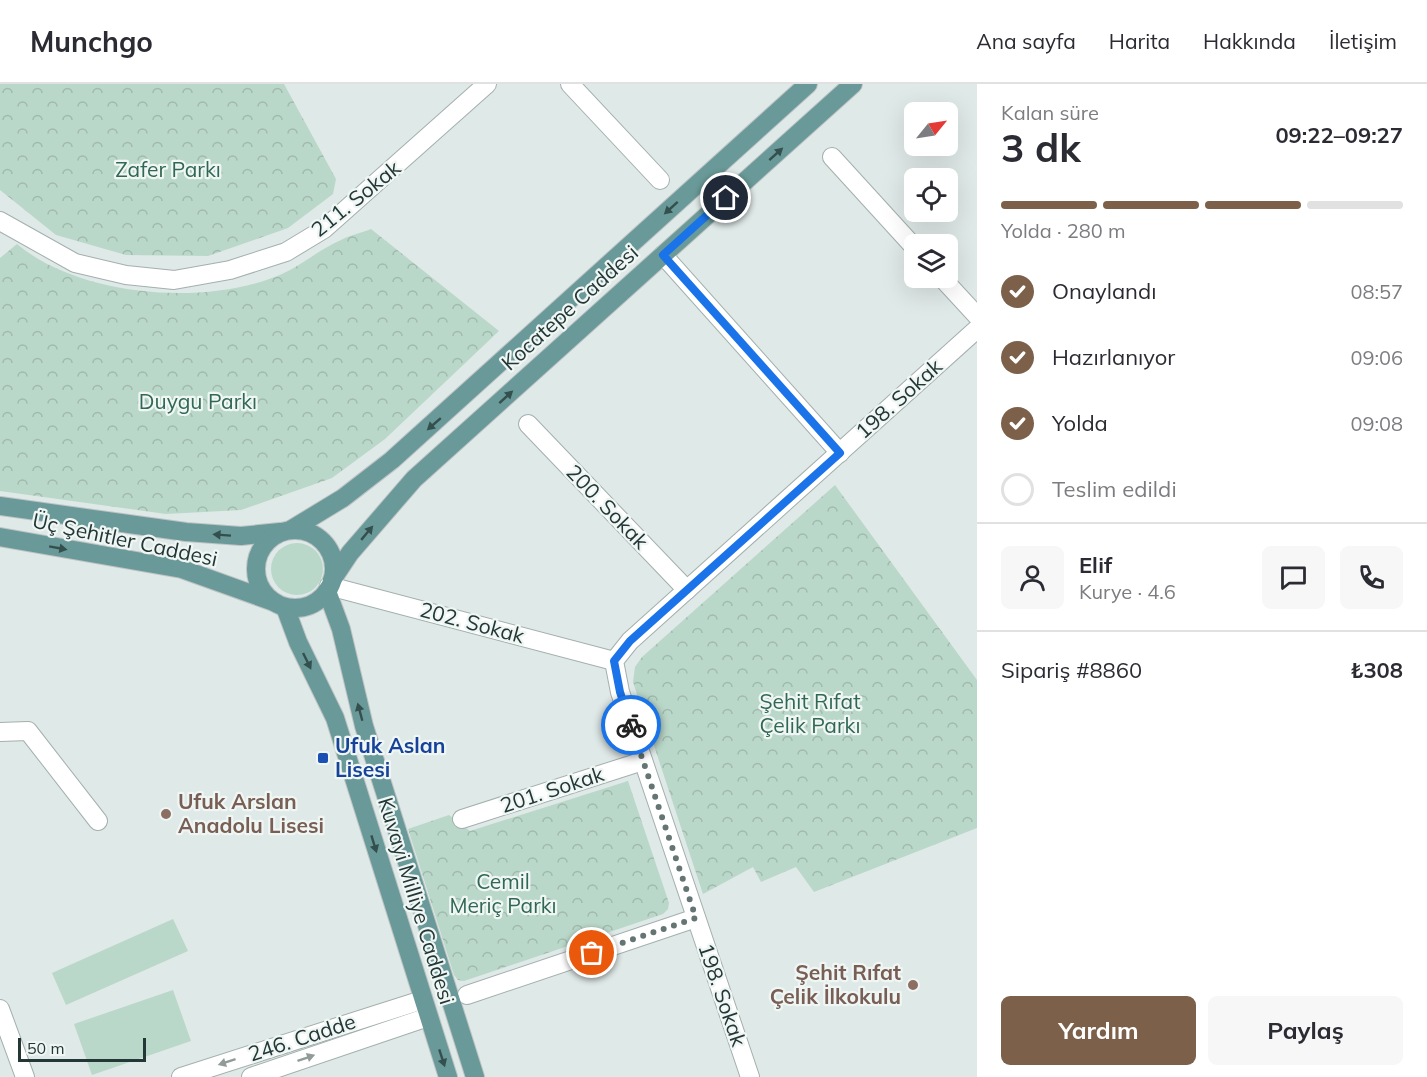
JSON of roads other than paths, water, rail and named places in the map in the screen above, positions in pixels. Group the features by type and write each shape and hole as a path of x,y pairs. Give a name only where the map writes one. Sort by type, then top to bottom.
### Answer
{"main road":[{"name":"Kocatepe Caddesi","path":"286,531 343,498 392,460 808,84"},
{"name":"Kocatepe Caddesi","path":"330,586 350,553 414,479 853,84"},
{"name":"Üç Şehitler Caddesi","path":"0,506 186,532 241,536 286,531"},
{"path":"286,531 305,531 325,544 332,555 330,586 309,605 280,604 265,594 256,571 262,548 286,531"},
{"name":"Üç Şehitler Caddesi","path":"0,537 182,569 280,604"},
{"name":"Kuvayi Milliye Caddesi","path":"330,586 364,726 475,1077"},
{"name":"Kuvayi Milliye Caddesi","path":"280,604 335,718 447,1077"},
{"path":"425,1009 450,1000"}],"street":[{"name":"211. Sokak","path":"1,223 75,263 126,275 174,280 230,270 286,252 324,229 487,84"},
{"path":"570,84 660,180"},
{"path":"832,157 904,236"},
{"path":"663,255 840,453"},
{"path":"951,288 977,316"},
{"name":"198. Sokak","path":"750,1077 620,692 614,661 630,641 977,329"},
{"name":"200. Sokak","path":"528,424 687,590"},
{"name":"202. Sokak","path":"330,586 614,661"},
{"path":"0,732 28,731 98,821"},
{"name":"201. Sokak","path":"462,819 643,761"},
{"path":"450,1000 696,918"},
{"path":"0,1009 25,1077"},
{"name":"246. Cadde","path":"181,1077 425,1009"},
{"name":"246. Cadde","path":"251,1077 425,1009"}],"place":[{"name":"Ufuk Aslan Lisesi","path":"323,758"},
{"name":"Ufuk Arslan Anadolu Lisesi","path":"166,814"},
{"name":"Şehit Rıfat Çelik İlkokulu","path":"913,985"}],"park label":[{"name":"Zafer Parkı","path":"168,170"},
{"name":"Duygu Parkı","path":"198,402"},
{"name":"Şehit Rıfat Çelik Parkı","path":"810,714"},
{"name":"Cemil Meriç Parkı","path":"503,894"}]}
